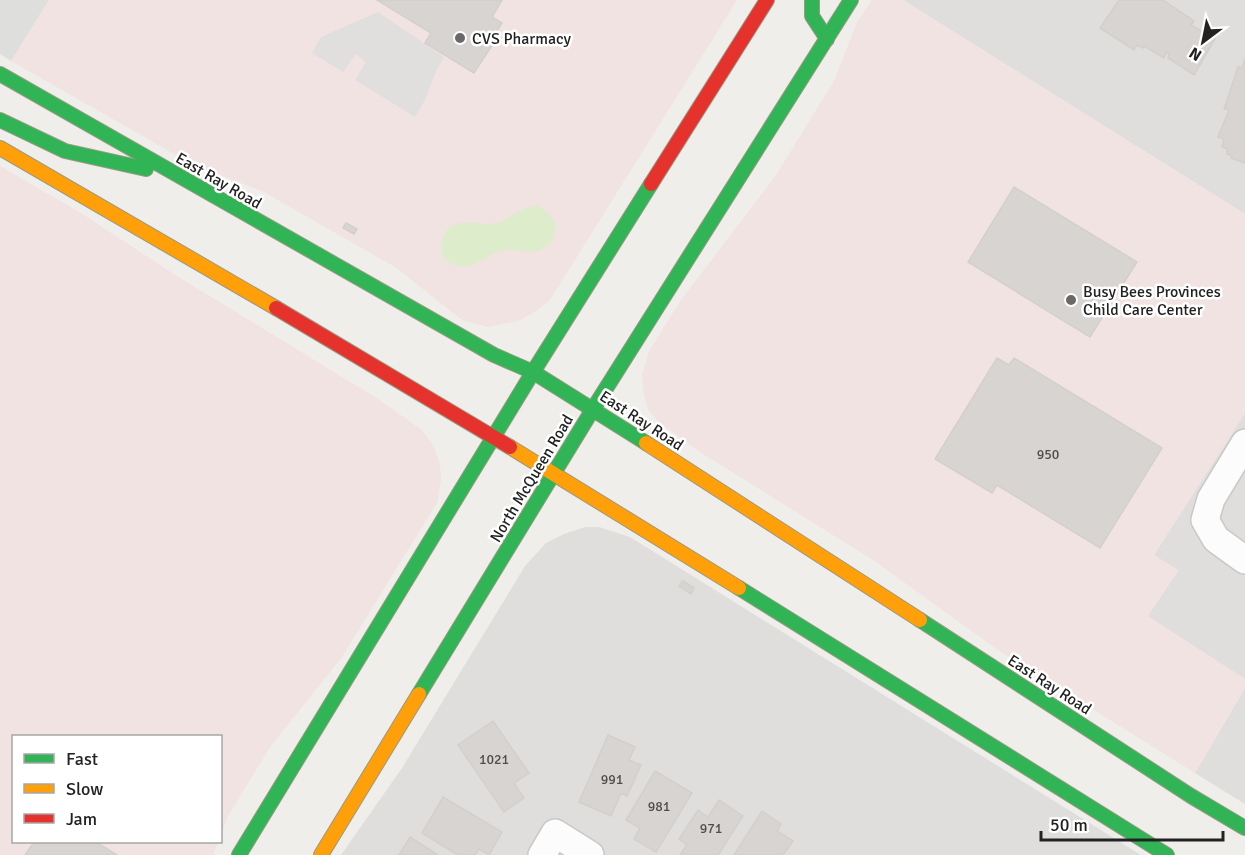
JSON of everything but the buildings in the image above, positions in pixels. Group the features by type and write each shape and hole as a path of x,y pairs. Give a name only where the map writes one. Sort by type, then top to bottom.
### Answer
{"main road":[{"path":"239,855 532,372 767,0"},
{"path":"812,0 810,8 814,23 827,39"},
{"name":"North McQueen Road","path":"321,855 593,409 851,0"},
{"name":"East Ray Road","path":"0,74 494,355 532,372 593,409 1185,792 1245,828"},
{"path":"0,120 65,151 177,175"},
{"path":"0,148 237,285 554,474 1167,855"}],"street":[{"path":"1245,443 1211,499 1205,519 1216,539 1245,560"},
{"path":"549,844 590,855"}],"shaded area":[{"path":"0,0 49,0 11,61 0,54"},
{"path":"49,0 737,0 550,300 535,312 518,321 488,327 462,320 395,267 262,191 195,166 11,61"},
{"path":"872,0 903,0 1245,214 1245,413 1154,555 1178,570 1148,616 1245,679 1245,688 1195,773 998,650 873,560 698,451 658,421 648,410 642,375 649,351 681,300 776,175 834,81 857,22"},
{"path":"903,0 1245,0 1245,214"},
{"path":"378,12 444,57 415,117 355,80 366,62 356,54 343,72 312,53 321,37"},
{"path":"0,166 81,213 177,276 378,399 422,430 433,445 440,464 441,479 438,501 342,657 270,747 227,818 222,833 222,735 12,735 12,843 218,843 213,855 0,855"},
{"path":"1245,413 1245,679 1147,617 1178,571 1154,555"},
{"path":"585,527 599,527 630,537 1141,855 341,855 402,768 525,566 546,543"},
{"path":"1245,688 1245,804 1195,773"}],"green space":[{"path":"536,205 549,213 556,225 552,241 544,248 529,252 504,250 464,267 452,264 444,257 441,248 442,240 447,230 453,226 460,223 492,224 524,208"}],"traffic: fast":[{"path":"812,0 812,16 827,39"},
{"path":"419,694 593,409 851,0"},
{"path":"0,74 494,355 533,372 646,443"},
{"path":"0,120 65,151 146,169"},
{"path":"239,855 533,372 651,184"},
{"path":"739,588 1167,855"},
{"path":"920,620 1191,796 1245,828"}],"traffic: slow":[{"path":"0,148 276,308"},
{"path":"646,443 920,620"},
{"path":"510,447 739,588"},
{"path":"321,855 419,694"}],"traffic: jam":[{"path":"651,184 767,0"},
{"path":"276,308 510,447"}],"place":[{"name":"CVS Pharmacy","path":"460,38"},
{"name":"Busy Bees Provinces Child Care Center","path":"1071,300"}]}
